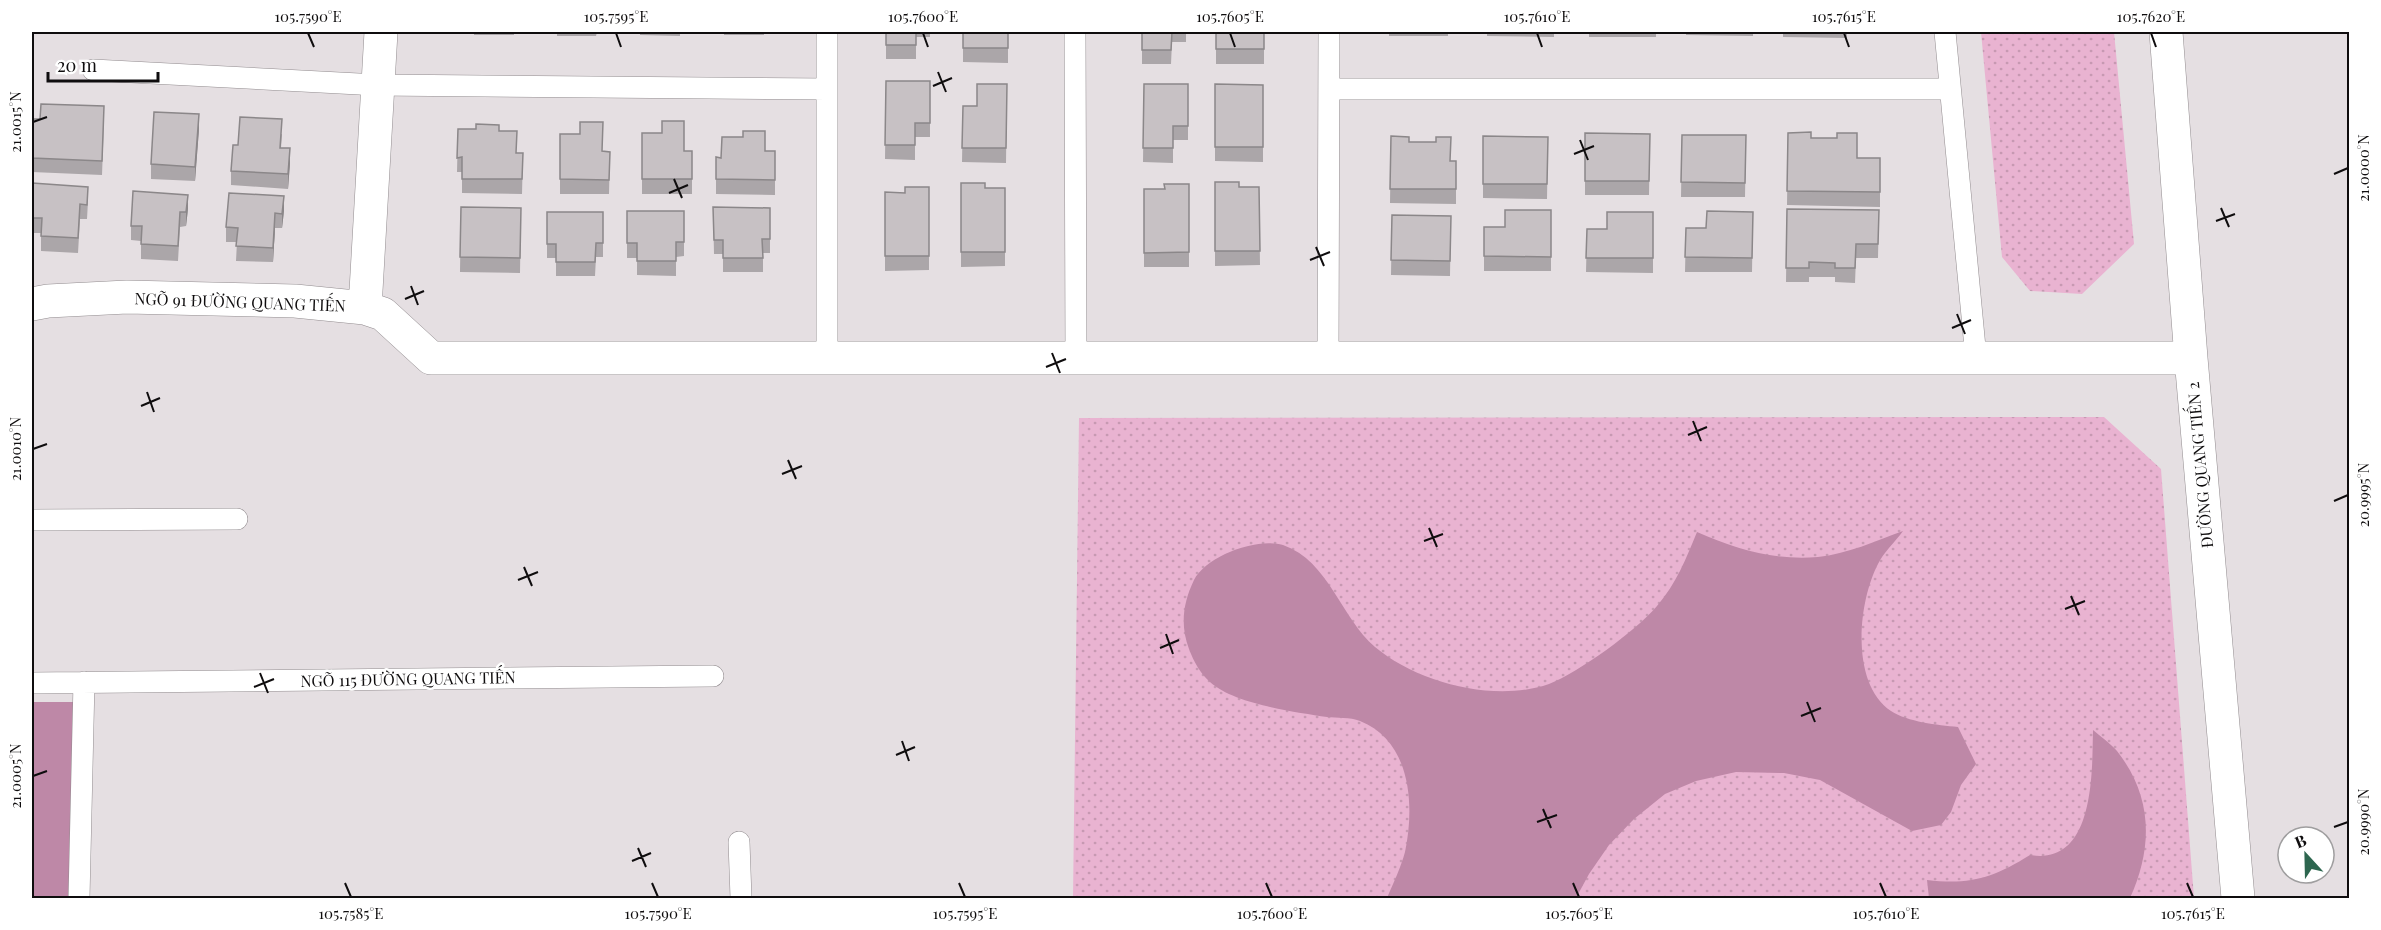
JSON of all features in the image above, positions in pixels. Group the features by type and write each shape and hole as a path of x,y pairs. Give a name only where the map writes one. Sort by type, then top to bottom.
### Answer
{"street":[{"path":"365,308 381,32"},
{"name":"ĐƯỜNG QUANG TIẾN 2","path":"2166,32 2191,358 2238,898"},
{"name":"NGÕ 91 ĐƯỜNG QUANG TIẾN","path":"32,304 48,301 127,297 295,301 365,308 383,314 431,358 827,358"},
{"path":"827,358 2191,358"}],"lane":[{"path":"827,32 827,358"},
{"path":"1075,32 1076,358"},
{"path":"1328,358 1329,32"},
{"path":"1946,32 1976,357"},
{"path":"93,70 378,85 827,89"},
{"path":"1329,89 1950,89"},
{"path":"32,520 237,519"},
{"name":"NGÕ 115 ĐƯỜNG QUANG TIẾN","path":"32,682 713,676"},
{"path":"79,898 84,682"},
{"path":"739,842 741,898"}],"shaded area":[{"path":"1981,32 2114,32 2134,244 2082,294 2030,291 2002,257"},
{"path":"2104,417 2161,469 2194,898 1073,898 1079,418"},
{"path":"1903,531 1880,560 1871,580 1863,620 1864,663 1869,682 1878,698 1891,711 1914,720 1958,727 1976,764 1961,785 1951,812 1941,825 1912,831 1820,780 1784,773 1736,772 1696,781 1665,794 1634,819 1609,845 1576,898 1387,898 1405,852 1409,815 1409,795 1405,776 1390,743 1377,730 1360,721 1266,706 1221,690 1206,679 1198,667 1189,649 1184,631 1185,606 1190,589 1200,571 1209,563 1233,551 1247,546 1272,543 1283,545 1299,553 1312,564 1334,591 1363,635 1393,660 1435,680 1458,686 1505,691 1528,689 1549,684 1575,671 1622,638 1648,616 1664,598 1675,580 1697,532 1726,544 1756,552 1802,558 1840,553"},
{"path":"32,702 75,702 74,898 32,898"},
{"path":"2093,730 2117,751 2129,768 2143,804 2146,823 2143,860 2130,898 1929,898 1927,880 1956,881 1981,878 2030,855 2051,855 2067,846 2078,831 2086,812 2092,769"}],"building":[{"path":"886,32 916,32 916,45 886,45"},
{"path":"963,32 1008,32 1008,48 963,48"},
{"path":"1142,32 1172,32 1171,50 1142,50"},
{"path":"1216,32 1264,32 1264,49 1216,49"},
{"path":"886,81 930,81 930,123 915,123 915,145 885,145"},
{"path":"977,84 1007,84 1006,148 962,148 963,106 977,106"},
{"path":"1144,84 1188,84 1188,126 1173,126 1173,148 1143,148"},
{"path":"1215,84 1263,85 1263,147 1215,147"},
{"path":"41,104 104,106 102,161 32,158 32,119 40,119"},
{"path":"154,112 199,114 195,167 151,164"},
{"path":"240,117 282,119 280,148 290,148 288,174 231,171 233,145 238,145"},
{"path":"662,121 684,121 684,151 692,151 692,179 642,179 642,133 662,133"},
{"path":"580,122 603,122 602,151 610,152 609,180 560,179 560,134 580,134"},
{"path":"476,124 499,125 499,131 517,131 516,153 523,153 522,179 462,179 462,157 457,158 458,129 476,129"},
{"path":"743,131 765,131 765,151 775,151 775,180 716,179 716,157 721,158 722,137 743,137"},
{"path":"1811,132 1811,138 1837,138 1837,133 1857,133 1857,158 1880,158 1880,192 1787,191 1788,133"},
{"path":"1585,133 1650,134 1649,181 1585,181"},
{"path":"1682,135 1746,135 1745,183 1681,182"},
{"path":"1391,136 1409,137 1409,142 1436,142 1436,137 1451,137 1450,161 1456,161 1456,189 1390,189"},
{"path":"1483,136 1548,137 1547,184 1483,184"},
{"path":"1215,182 1239,182 1239,187 1259,187 1260,251 1215,251"},
{"path":"32,183 88,187 87,205 80,204 78,238 41,236 42,218 32,218"},
{"path":"961,183 985,183 985,188 1005,188 1005,252 961,252"},
{"path":"1164,184 1189,184 1189,252 1144,253 1144,189 1165,189"},
{"path":"905,187 929,187 929,256 885,256 885,192 905,193"},
{"path":"133,191 188,195 186,212 180,212 178,246 141,244 142,226 131,226"},
{"path":"229,193 284,196 282,214 275,213 273,248 236,246 238,228 226,227"},
{"path":"461,207 521,208 520,258 460,257"},
{"path":"713,207 770,208 770,239 762,239 763,258 723,258 723,240 714,240"},
{"path":"1787,209 1879,210 1878,244 1856,244 1855,268 1835,268 1835,263 1809,262 1809,268 1786,268"},
{"path":"1505,210 1551,210 1551,257 1484,256 1484,227 1505,227"},
{"path":"627,211 684,211 684,242 676,242 676,261 637,261 637,243 627,243"},
{"path":"1707,211 1753,212 1752,258 1685,257 1686,228 1706,228"},
{"path":"547,212 603,212 603,243 596,243 595,262 556,262 556,244 547,244"},
{"path":"1607,212 1653,212 1653,258 1586,258 1587,229 1607,229"},
{"path":"1392,215 1451,216 1450,261 1391,260"}]}
